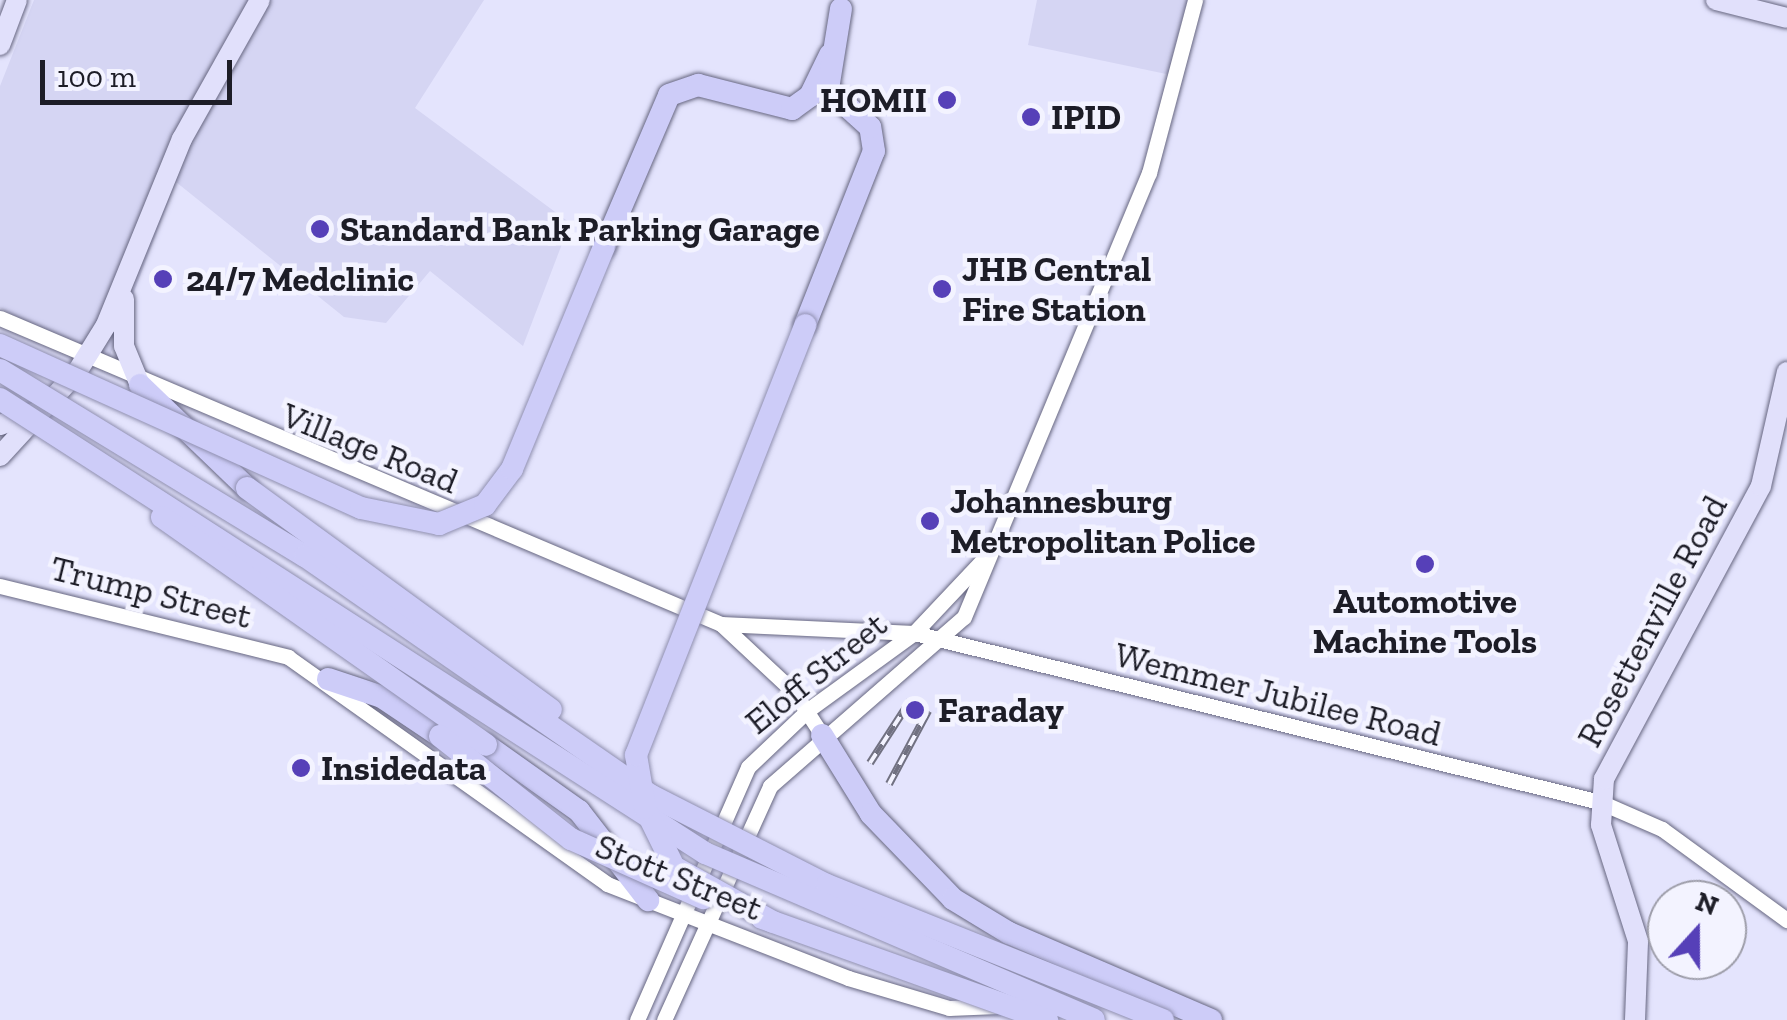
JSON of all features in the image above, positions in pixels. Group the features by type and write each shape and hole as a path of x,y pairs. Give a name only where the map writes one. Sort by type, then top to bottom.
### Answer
{"highway":[{"path":"773,922 674,866 645,808 636,755 874,151 870,127 828,89 830,54 842,4"},
{"path":"0,345 376,514 439,524 486,505 512,469 669,95 698,85 792,109 810,96 830,54"},
{"path":"0,370 134,446 600,763 730,838 1163,1020"},
{"path":"140,385 246,488 730,838"},
{"path":"20,406 579,812 648,900"},
{"path":"20,406 705,853 1094,1020"},
{"path":"328,679 382,697 440,736 591,851 773,922 1046,1020"},
{"path":"822,735 871,814 981,919 1211,1020"}],"main road":[{"path":"0,45 17,0"},
{"path":"0,426 20,406 85,361 135,258 182,139 260,0"},
{"path":"1716,0 1787,18"},
{"path":"135,258 121,325 140,385"},
{"name":"Rosettenville Road","path":"1635,1020 1638,941 1600,802 1612,757 1761,486 1787,372"},
{"path":"0,456 20,406"}],"street":[{"name":"Eloff Street","path":"664,1020 754,811 822,735 942,641 964,616 986,555 1149,173 1195,0"},
{"name":"Village Road","path":"0,318 140,385 721,624"},
{"name":"Eloff Street","path":"637,1020 678,911 748,768 808,710 914,632 986,555"},
{"name":"Trump Street","path":"0,586 288,657"},
{"name":"Wemmer Jubilee Road","path":"721,624 914,632 1600,802 1662,828 1787,920"},
{"path":"721,624 808,710 822,735"},
{"name":"Stott Street","path":"288,657 328,679 570,865 648,900 949,1008 1103,1020"}],"shaded area":[{"path":"34,0 484,0 415,108 570,223 523,346 430,271 386,323 344,317 176,182 107,363 0,308 0,86"},
{"path":"1037,0 1188,0 1171,75 1028,45"}],"railway":[{"path":"870,763 910,701"},
{"path":"889,784 928,711"}],"place":[{"name":"HOMII","path":"947,100"},
{"name":"IPID","path":"1031,117"},
{"name":"Standard Bank Parking Garage","path":"320,229"},
{"name":"24/7 Medclinic","path":"163,279"},
{"name":"JHB Central Fire Station","path":"942,289"},
{"name":"Johannesburg Metropolitan Police","path":"930,521"},
{"name":"Automotive Machine Tools","path":"1425,564"},
{"name":"Faraday","path":"915,710"},
{"name":"Insidedata","path":"301,768"}]}
